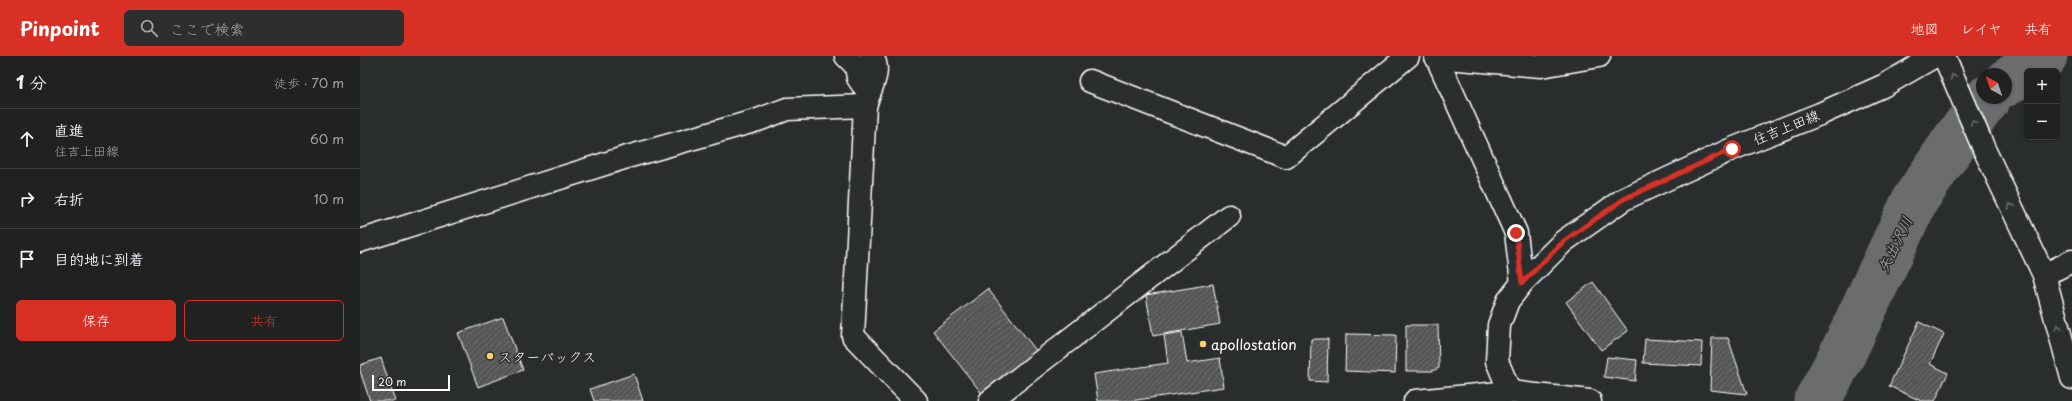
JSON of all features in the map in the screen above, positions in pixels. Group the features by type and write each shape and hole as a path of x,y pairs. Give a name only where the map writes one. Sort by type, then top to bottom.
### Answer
{"main road":[{"path":"846,56 856,66 858,78 867,100"},
{"path":"872,56 876,62 876,79 867,100 853,336 916,401"},
{"path":"1090,81 1286,157 1408,56"},
{"path":"1522,283 1516,233 1436,56 1541,66 1599,56"},
{"name":"住吉上田線","path":"1514,397 1497,361 1499,325 1508,302 1522,283 1564,241 1624,199 1732,149 1820,114 1876,89 1935,56"},
{"path":"1944,56 1984,149 2044,275 2072,378"},
{"path":"360,241 627,157 758,120 787,109 867,100"},
{"path":"990,401 1229,216"},
{"path":"2044,275 2072,261"},
{"path":"1415,401 1514,397 1590,401"}],"building":[{"path":"1593,282 1628,331 1601,350 1566,302"},
{"path":"1213,284 1220,324 1153,336 1146,295"},
{"path":"988,289 1038,353 983,395 933,331"},
{"path":"503,317 523,370 478,387 458,333"},
{"path":"1919,322 1944,334 1930,364 1948,373 1935,401 1921,401 1889,386"},
{"path":"1406,325 1438,325 1439,368 1432,371 1406,371"},
{"path":"1182,332 1187,363 1220,358 1224,387 1130,401 1098,401 1094,374 1168,363 1164,335"},
{"path":"1346,334 1396,335 1395,373 1345,371"},
{"path":"1712,338 1728,338 1747,394 1710,390"},
{"path":"1311,339 1328,339 1327,382 1310,381"},
{"path":"1645,339 1702,342 1701,366 1643,363"},
{"path":"1607,357 1637,360 1635,381 1604,377"},
{"path":"381,358 395,401 370,401 360,371 360,365"},
{"path":"634,374 643,401 594,401 590,389"}],"waterway":[{"name":"矢出沢川","path":"2012,79 2044,56"},
{"name":"矢出沢川","path":"1817,401 1840,359 1915,200 1957,138 1983,104"}],"place":[{"name":"apollostation","path":"1203,344"},
{"name":"スターバックス","path":"490,356"}],"route":[{"path":"1516,233 1522,283 1564,241 1624,199 1732,149"}]}
